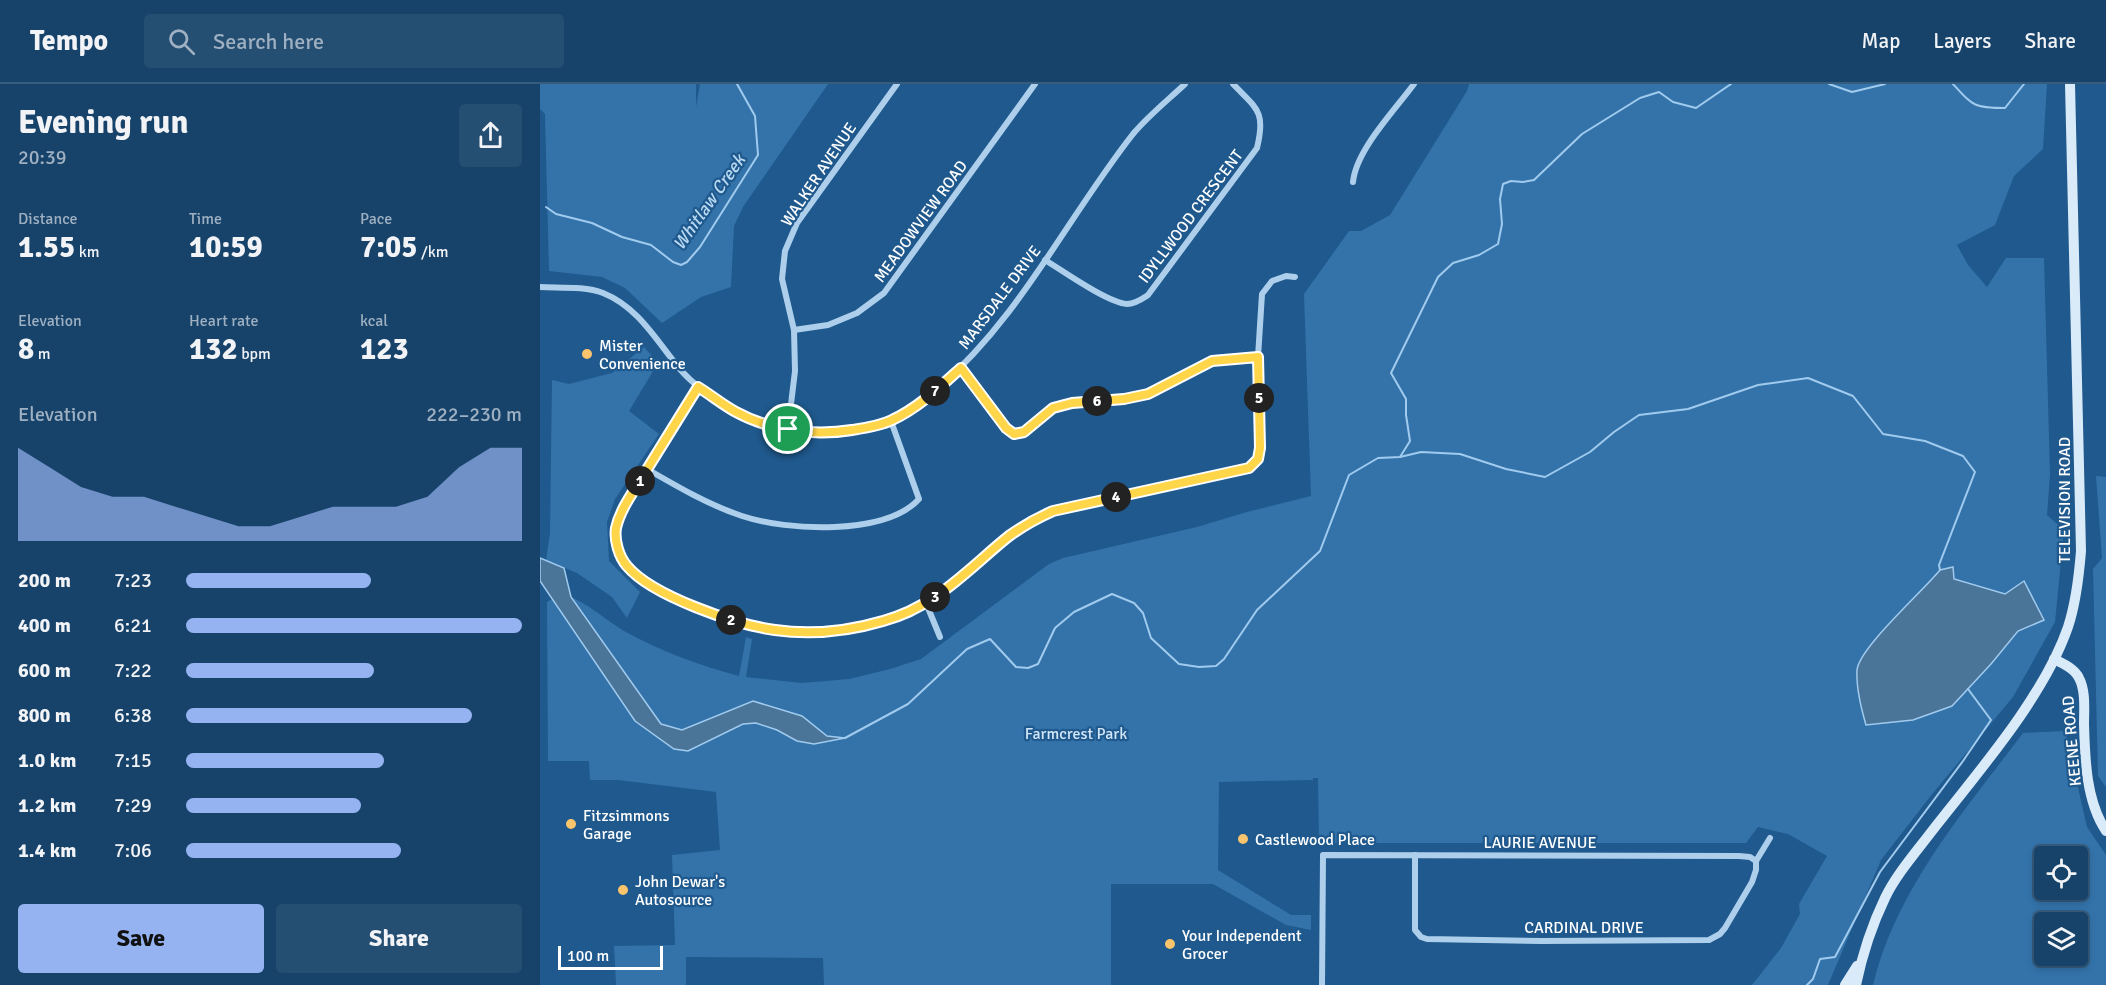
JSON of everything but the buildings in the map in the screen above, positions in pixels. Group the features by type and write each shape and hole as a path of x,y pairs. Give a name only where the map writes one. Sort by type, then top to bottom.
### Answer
{"main road":[{"name":"TELEVISION ROAD","path":"1856,985 1861,961 1885,898 1913,856 2003,739 2037,690 2068,627 2079,575 2081,551 2070,84"},
{"name":"KEENE ROAD","path":"2054,659 2076,672 2080,680 2084,699 2085,755 2090,790 2106,831"},
{"name":"TELEVISION ROAD","path":"1845,985 1861,961"}],"street":[{"name":"WALKER AVENUE","path":"788,429 795,371 794,330 782,279 785,251 797,223 897,84"},
{"name":"MEADOWVIEW ROAD","path":"794,330 828,325 857,313 884,293 1035,84"},
{"name":"MARSDALE DRIVE","path":"540,287 600,292 621,301 639,316 680,369 698,387 738,413 768,424 803,432 836,432 867,428 891,421 921,403 961,368 998,327 1134,132 1185,84"},
{"name":"IDYLLWOOD CRESCENT","path":"1045,260 1116,302 1129,304 1148,295 1257,148 1262,129 1260,116 1233,84"},
{"path":"1353,182 1354,171 1360,156 1414,84"},
{"path":"698,387 625,506 616,529 618,549 627,566 644,581 679,600 732,620 775,630 826,632 884,621 927,603 969,572 1029,522 1053,511 1249,468 1258,459 1260,448 1258,357 1262,294 1272,281 1286,276 1295,277"},
{"path":"961,368 1006,428 1014,434 1024,432 1053,408 1072,403 1124,399 1148,394 1212,361 1258,357"},
{"path":"647,469 690,494 743,516 801,527 843,527 882,521 912,508 919,499 891,421"},
{"path":"927,603 940,638"},
{"name":"CARDINAL DRIVE","path":"1415,855 1415,930 1421,937 1427,939 1709,940 1725,928 1752,882 1756,861 1770,838"},
{"name":"LAURIE AVENUE","path":"1322,985 1323,855 1739,856 1750,857 1756,861"}],"green space":[{"path":"540,84 696,84 696,107 700,84 828,84 743,207 734,226 731,287 701,297 662,323 625,288 602,277 549,271 545,114 540,109"},
{"name":"Farmcrest Park","path":"1469,84 2047,84 2043,149 2014,176 1995,225 1957,245 1968,265 1987,287 2006,258 2044,258 2050,475 2047,515 2064,530 2055,622 2013,697 1881,860 1828,985 1752,985 1781,948 1800,914 1799,904 1827,856 1788,834 1758,827 1746,843 1319,843 1318,778 1313,778 1313,780 1219,782 1218,870 1291,915 1311,915 1311,930 1286,925 1213,884 1111,884 1111,985 824,985 823,958 686,957 686,985 616,985 614,946 675,945 672,855 720,850 716,792 618,780 590,780 589,761 548,761 547,602 561,597 574,598 624,631 652,645 694,662 739,676 746,637 752,639 746,677 802,683 849,679 921,659 1049,564 1063,558 1197,527 1311,496 1304,294 1349,231 1361,231 1390,215 1467,91"},
{"path":"644,347 658,363 629,411 659,434 615,499 607,522 609,561 640,592 627,618 612,597 577,573 546,560 550,533 552,380 569,384 612,373"},
{"path":"2096,476 2106,477 2106,787 2098,776 2093,569 2102,558"},
{"path":"2065,731 2087,827 2106,855 2106,985 1873,985 1898,916 1915,883 1956,821 2023,733"}],"shaded area":[{"path":"540,558 564,568 571,597 661,724 682,730 753,701 802,716 827,736 845,738 814,744 797,741 777,730 756,723 743,724 688,751 674,749 635,721 540,581"},
{"path":"1953,567 1954,579 2005,594 2024,581 2044,620 2018,631 1952,706 1913,720 1866,725 1857,684 1860,660 1880,634 1940,570"}],"waterway":[{"name":"Whitlaw Creek","path":"546,207 556,214 592,223 622,237 651,245 673,262 681,265 687,262 700,247 758,155 755,116 737,84"},
{"path":"1400,457 1410,441 1406,399 1391,373 1438,277 1453,263 1479,255 1498,244 1502,224 1500,199 1503,184 1511,181 1534,180 1582,134 1640,98 1659,92 1673,102 1696,108 1731,84"},
{"path":"1829,84 1852,92 1885,84"},
{"path":"1953,84 1975,104 2005,108 2024,84"},
{"path":"845,738 908,704 967,649 990,639 1016,667 1028,668 1038,664 1055,628 1074,612 1112,594 1134,603 1143,613 1151,638 1179,664 1199,667 1216,666 1224,659 1257,610 1320,551 1349,475 1378,458 1400,457 1421,452 1460,454 1506,469 1545,477 1590,452 1639,415 1688,409 1758,385 1808,378 1853,396 1883,434 1925,441 1963,456 1975,472 1939,565 1940,570"},
{"path":"1807,985 1813,979 1820,959 1835,957 1880,872 1991,720 1968,689"}],"place":[{"name":"Mister Convenience","path":"587,354"},
{"name":"Fitzsimmons Garage","path":"571,824"},
{"name":"Castlewood Place","path":"1243,839"},
{"name":"John Dewar's Autosource","path":"623,890"},
{"name":"Your Independent Grocer","path":"1170,944"}],"route":[{"path":"1258,357 1260,448 1258,459 1249,468 1053,511 1029,522 969,572 927,603 884,621 826,632 775,630 732,620 679,600 644,581 627,566 618,549 616,529 625,506 698,387 738,413 788,429 803,432 836,432 867,428 891,421 921,403 961,368 1006,428 1014,434 1024,432 1053,408 1072,403 1124,399 1148,394 1212,361 1258,357"}]}
